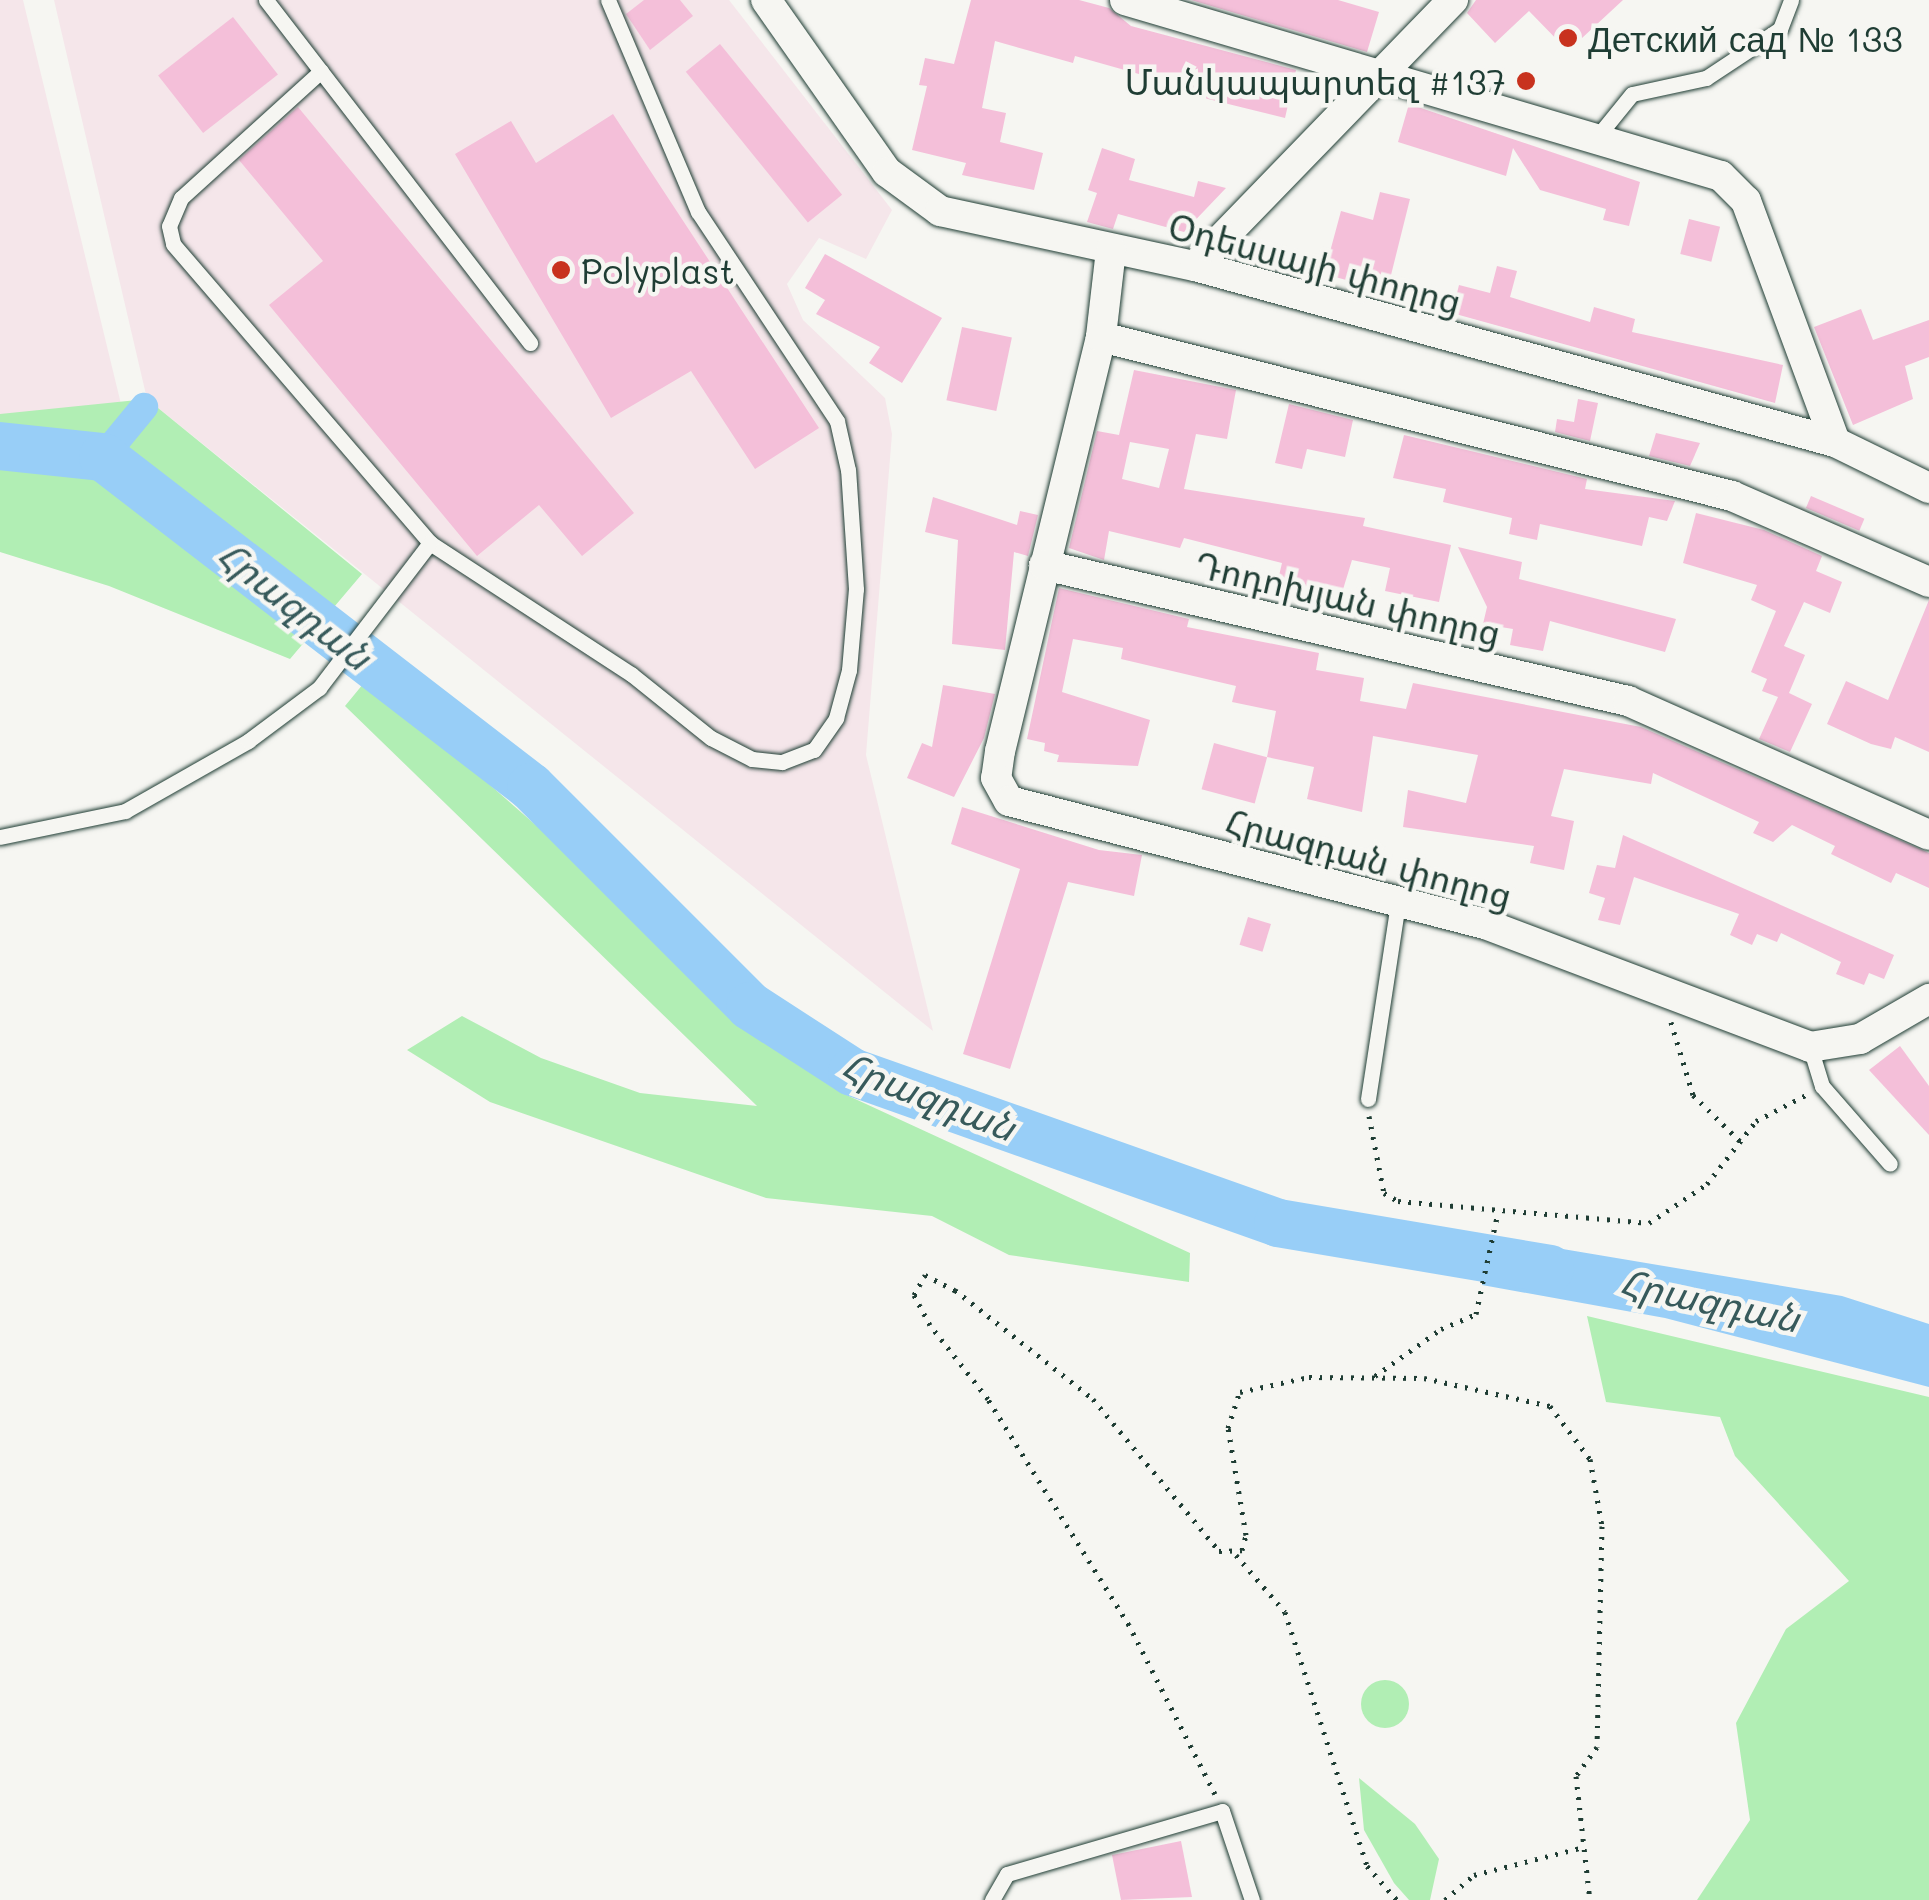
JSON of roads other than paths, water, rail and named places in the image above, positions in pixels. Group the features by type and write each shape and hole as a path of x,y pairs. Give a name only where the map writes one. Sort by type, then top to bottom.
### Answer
{"street":[{"name":"Օդեսսայի փողոց","path":"766,0 888,172 910,195 940,210 1195,266 1835,442 1929,488"},
{"path":"1125,0 1701,166 1735,185 1835,442"},
{"path":"1195,266 1453,0"},
{"path":"1044,565 1101,338 1111,250"},
{"path":"1101,338 1732,496 1929,582"},
{"name":"Դոդոխյան փողոց","path":"1044,565 1628,702 1929,835"},
{"name":"Հրազդան փողոց","path":"1044,565 997,767 998,790 1009,801 1485,924 1810,1047 1860,1039 1929,998"}],"lane":[{"path":"266,0 530,344"},
{"path":"321,71 181,198 169,226 172,244 430,543 752,760 782,762 814,750 836,718 849,670 856,589 848,470 837,421 698,212 608,0"},
{"path":"1597,136 1632,94 1706,78 1780,28 1791,0"},
{"path":"0,837 125,811 248,741 319,688 430,543"},
{"path":"1368,1099 1398,902"},
{"path":"1810,1047 1822,1086 1890,1164"},
{"path":"992,1900 1007,1874 1222,1811 1252,1900"}],"water":[{"path":"1492,1237 1842,1296 1929,1324 1929,1387 1665,1318 1482,1285"}],"waterway":[{"path":"103,457 144,407"},
{"name":"Հրազդան","path":"0,446 103,457 531,787 750,1006 852,1072 1278,1223 1550,1269"}],"place":[{"name":"Детский сад № 133","path":"1568,38"},
{"name":"Մանկապարտեզ #137","path":"1526,81"},
{"name":"Polyplast","path":"561,270"}]}
